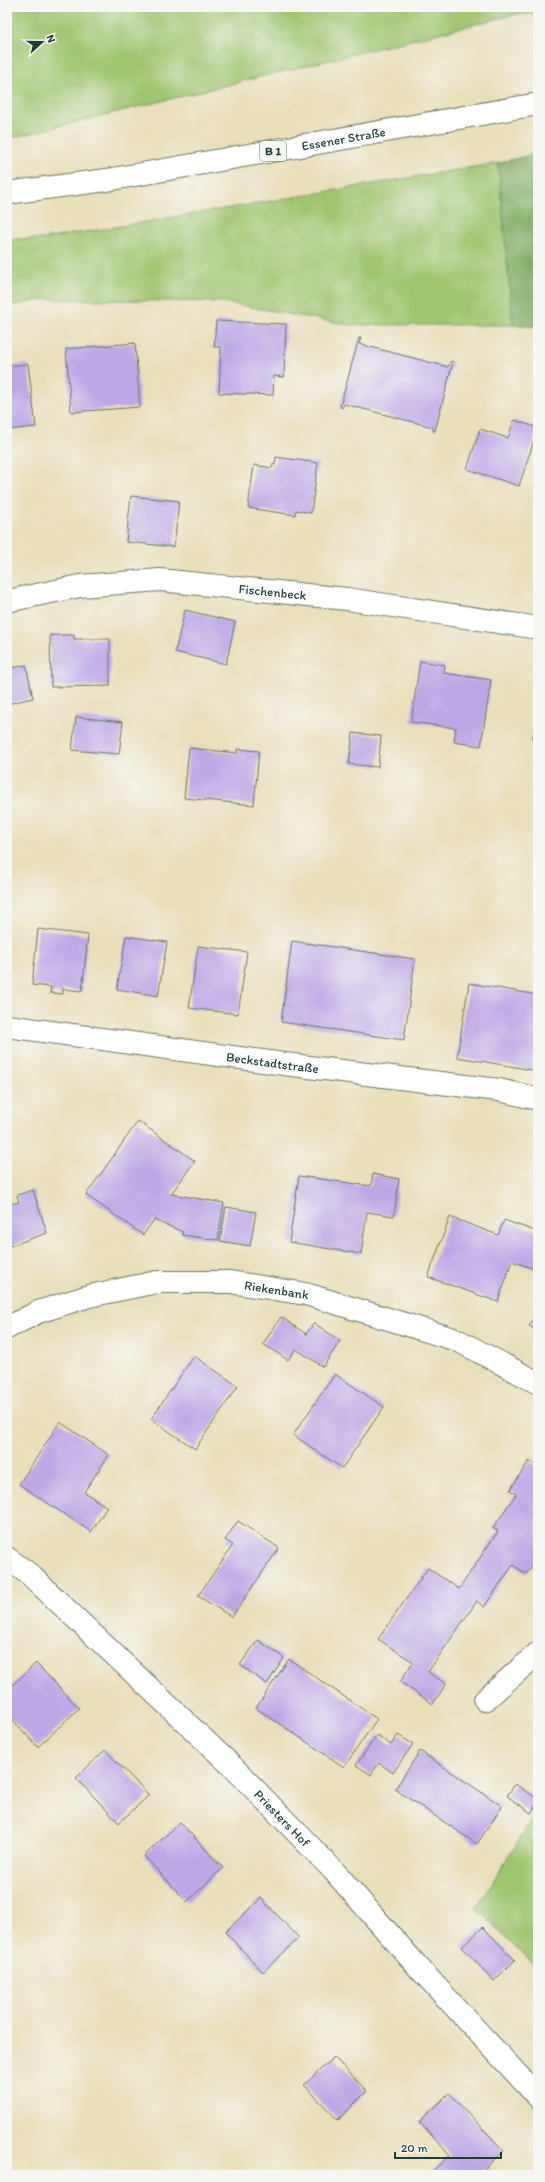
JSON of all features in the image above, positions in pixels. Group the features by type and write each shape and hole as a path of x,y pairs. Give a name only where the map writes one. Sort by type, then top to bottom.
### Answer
{"street":[{"name":"Essener Straße","path":"7,193 107,180 538,104"},
{"name":"Fischenbeck","path":"7,601 80,586 160,580 347,598 538,628"},
{"name":"Beckstadtstraße","path":"7,1026 284,1064 499,1090 538,1099"},
{"name":"Riekenbank","path":"7,1328 38,1312 96,1294 157,1282 230,1282 306,1294 457,1340 538,1382"},
{"name":"Priesters Hof","path":"7,1558 30,1574 233,1767 333,1870 419,1968 538,2098"},
{"path":"485,1700 538,1654"}],"green space":[{"path":"7,7 538,7 538,14 517,14 7,139"},
{"path":"538,153 538,327 513,325 498,163"},
{"path":"498,163 513,325 350,325 222,302 46,299 7,306 7,239 43,239"},
{"path":"538,1810 538,1969 476,1908"}],"building":[{"path":"216,321 286,324 284,377 274,376 273,395 219,393 221,347 214,347"},
{"path":"359,338 361,338 359,344 448,367 451,361 453,362 435,431 433,431 433,427 344,404 342,408 340,407"},
{"path":"135,343 140,407 71,412 66,349"},
{"path":"28,364 36,427 7,430 7,366"},
{"path":"514,420 538,428 519,486 467,469 480,429 508,438"},
{"path":"276,457 318,463 311,513 296,510 295,515 248,508 254,465 272,468 273,464 275,465"},
{"path":"131,496 179,501 174,547 126,542"},
{"path":"185,610 235,622 226,664 175,652"},
{"path":"50,635 74,635 74,639 110,639 110,686 51,687"},
{"path":"420,661 445,665 444,673 491,680 481,746 454,742 456,728 411,722"},
{"path":"26,665 33,698 7,704 7,669"},
{"path":"76,717 123,722 119,754 72,750"},
{"path":"538,718 538,740 532,739"},
{"path":"353,733 381,736 378,767 349,764"},
{"path":"189,748 237,753 237,749 259,751 254,805 184,798"},
{"path":"38,929 88,935 82,991 63,989 63,994 50,993 51,987 32,985"},
{"path":"126,936 167,942 158,996 117,989"},
{"path":"292,941 415,959 404,1040 281,1022"},
{"path":"198,946 247,952 238,1014 189,1008"},
{"path":"469,983 538,995 538,1071 457,1057"},
{"path":"138,1121 195,1161 171,1194 224,1203 218,1240 182,1235 183,1232 154,1220 143,1235 86,1195"},
{"path":"373,1174 399,1179 394,1216 367,1212 361,1254 289,1242 299,1176 371,1186"},
{"path":"33,1190 47,1233 7,1247 7,1205 19,1202 17,1195"},
{"path":"226,1207 256,1212 250,1246 220,1241"},
{"path":"450,1217 498,1235 504,1220 538,1232 537,1270 512,1261 498,1302 428,1277"},
{"path":"538,1311 538,1331 529,1326"},
{"path":"281,1317 306,1334 314,1323 340,1341 323,1367 296,1349 288,1360 263,1344"},
{"path":"194,1356 238,1386 195,1449 151,1419"},
{"path":"335,1374 384,1407 342,1468 293,1435"},
{"path":"60,1422 109,1455 84,1492 107,1507 91,1532 19,1484"},
{"path":"529,1461 538,1467 538,1557 526,1574 513,1565 484,1607 477,1601 428,1672 446,1684 433,1704 400,1682 413,1662 378,1639 428,1568 459,1589 498,1531 493,1528 516,1494 510,1490"},
{"path":"238,1521 279,1548 232,1617 198,1596 233,1545 225,1540"},
{"path":"258,1640 284,1658 267,1684 240,1665"},
{"path":"289,1659 377,1719 344,1767 256,1708"},
{"path":"36,1663 79,1708 38,1747 7,1714 7,1690"},
{"path":"377,1735 391,1745 398,1735 413,1744 393,1773 379,1763 371,1775 356,1765"},
{"path":"105,1750 149,1795 119,1823 76,1778"},
{"path":"420,1751 502,1806 477,1844 395,1789"},
{"path":"515,1784 538,1799 538,1802 531,1813 507,1796"},
{"path":"180,1822 223,1868 187,1902 144,1856"},
{"path":"261,1898 299,1938 263,1972 225,1932"},
{"path":"483,1927 515,1960 494,1981 462,1947"},
{"path":"334,2057 367,2091 338,2120 304,2085"},
{"path":"449,2093 504,2151 479,2175 428,2175 450,2155 419,2122"}]}
